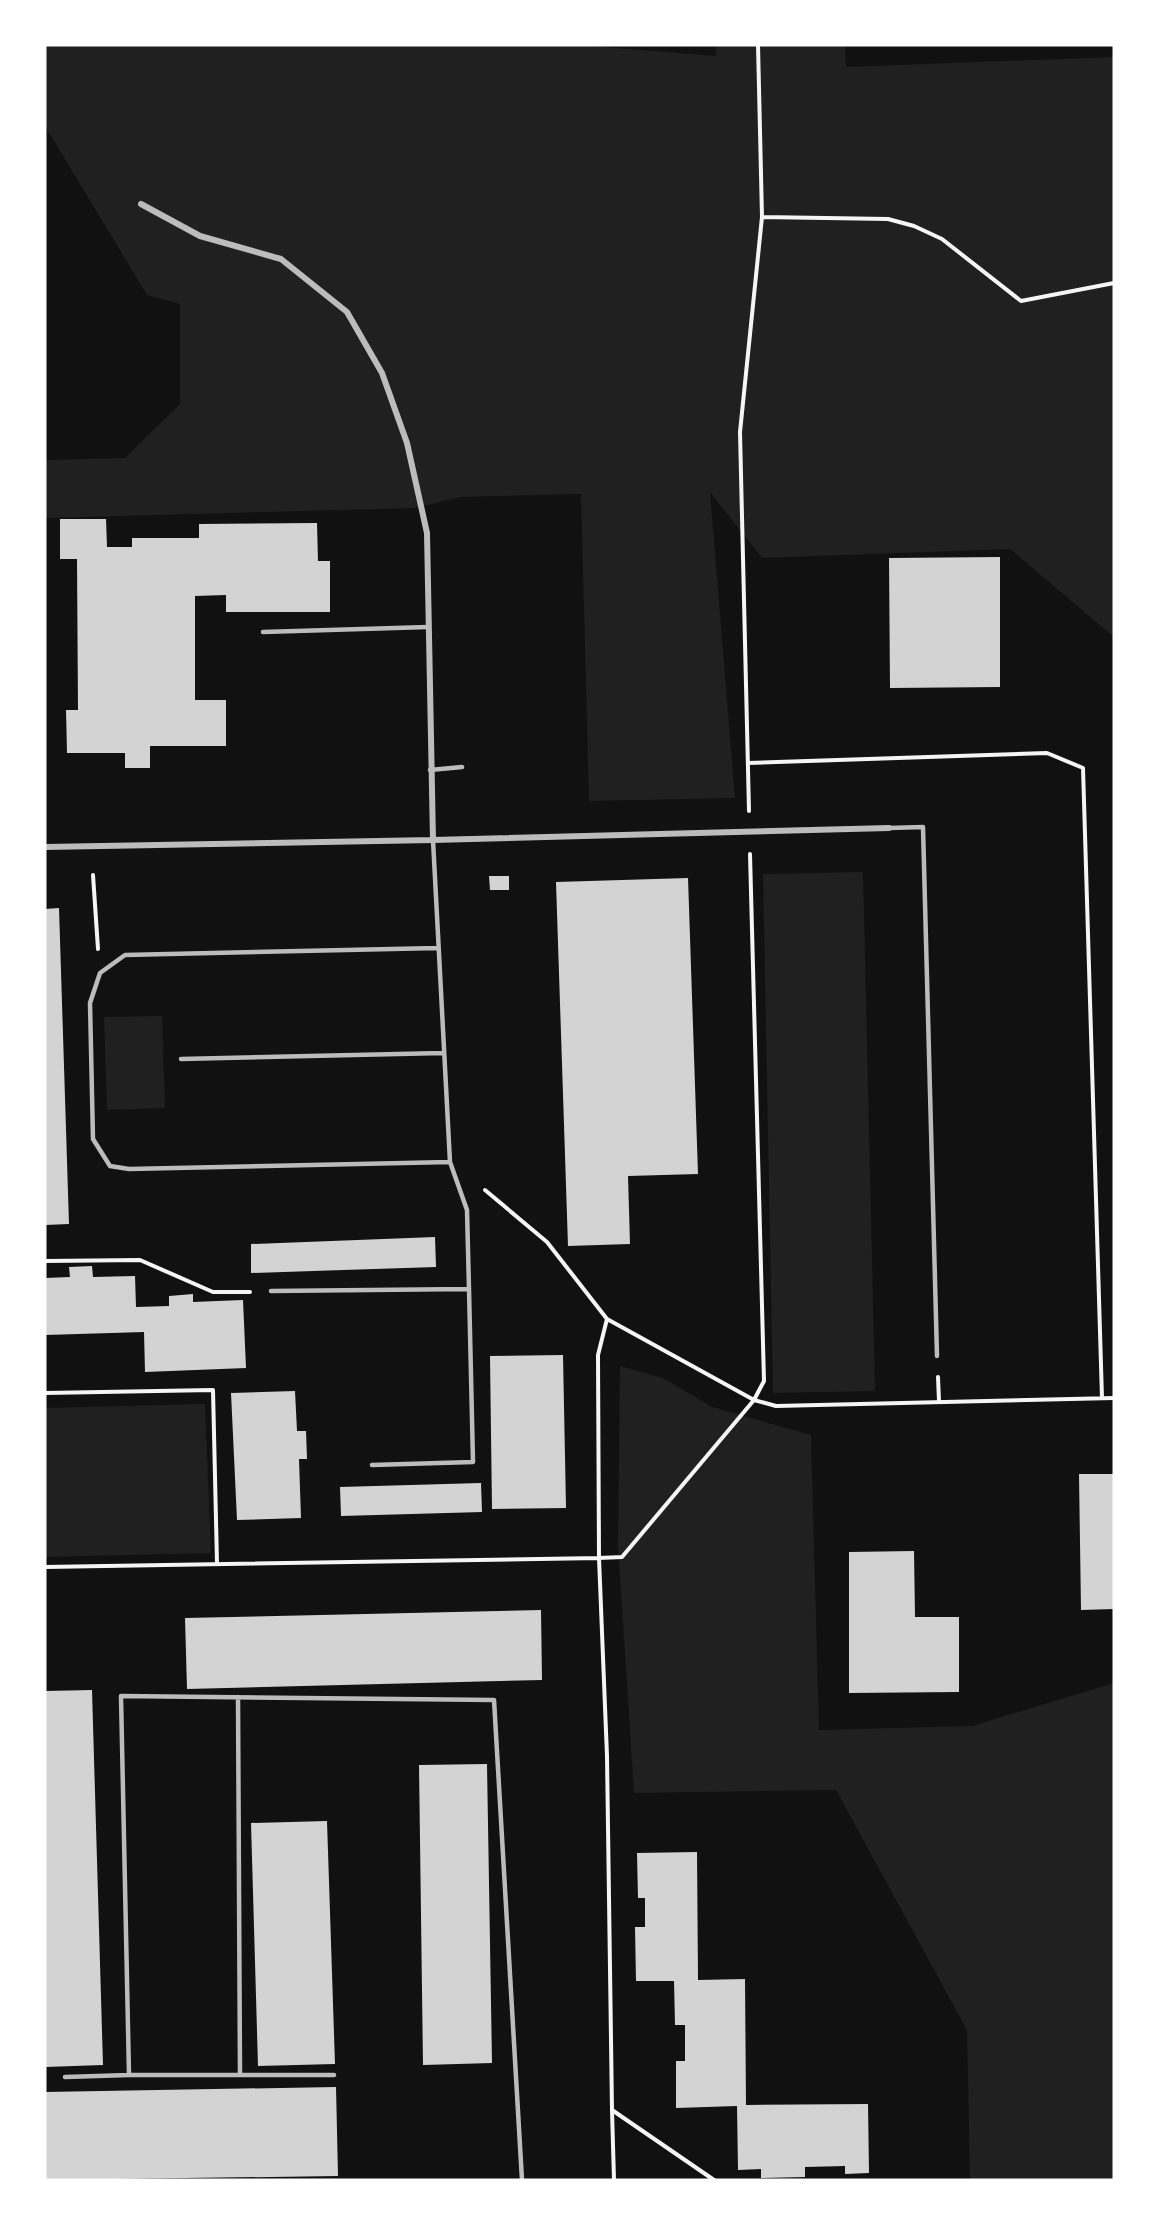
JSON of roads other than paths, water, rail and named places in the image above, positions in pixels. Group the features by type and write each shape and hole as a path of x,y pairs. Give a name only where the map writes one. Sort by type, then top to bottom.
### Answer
{"street":[{"path":"141,204 200,236 282,259 346,312 382,373 406,443 427,533 433,840"},
{"path":"45,847 889,828"}],"lane":[{"path":"263,632 428,627"},
{"path":"430,770 462,767"},
{"path":"889,828 923,827 937,1356"},
{"path":"372,1465 473,1462 467,1210 450,1162 433,840"},
{"path":"438,948 125,955 100,973 90,1003 93,1139 111,1166 129,1169 450,1162"},
{"path":"181,1059 443,1053"},
{"path":"272,1291 469,1288"},
{"path":"129,2075 122,1696 494,1700 522,2180"},
{"path":"238,1697 240,2075"},
{"path":"65,2077 334,2075"}]}
